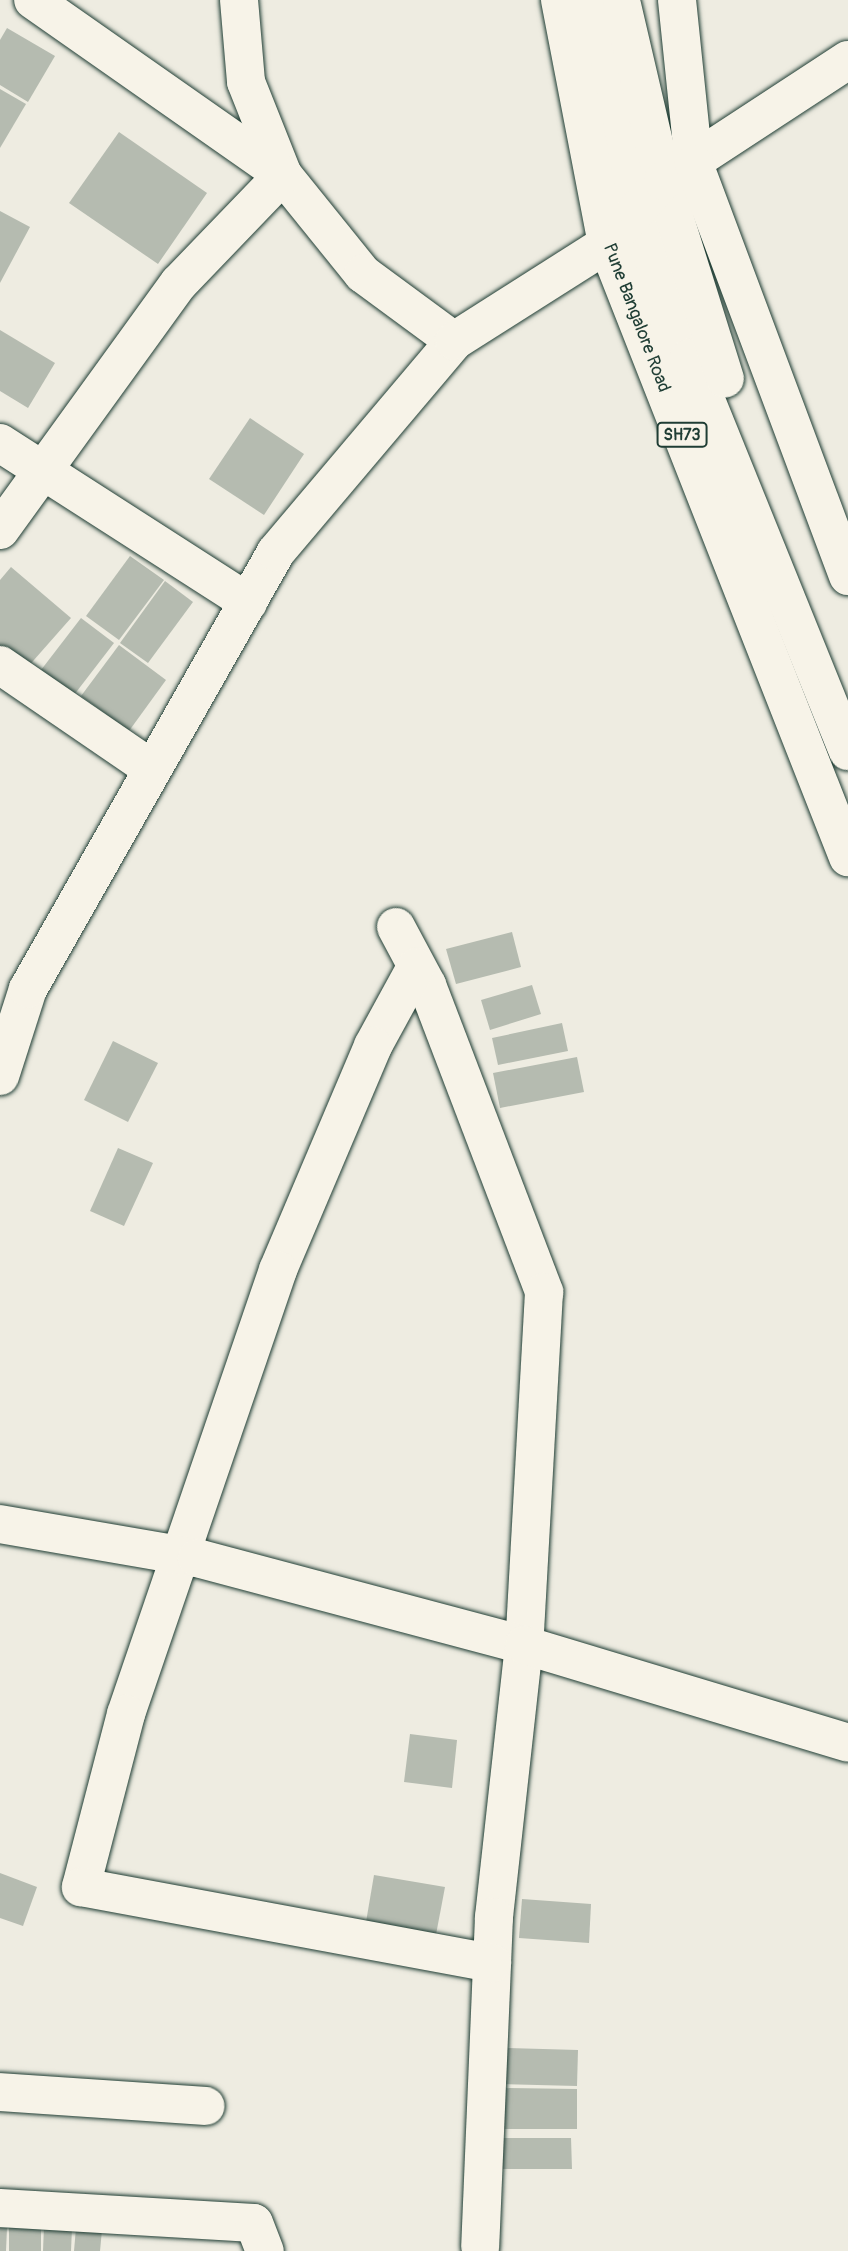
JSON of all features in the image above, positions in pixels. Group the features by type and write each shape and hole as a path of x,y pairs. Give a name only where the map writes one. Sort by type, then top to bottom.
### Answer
{"street":[{"path":"33,0 283,175 363,274 454,341"},
{"path":"239,0 246,82 283,175"},
{"name":"Pune Bangalore Road","path":"560,0 607,244 848,857"},
{"path":"596,0 634,209 689,358 848,751"},
{"path":"621,0 679,173 848,576"},
{"path":"677,0 679,173 709,336 848,701"},
{"path":"0,1076 28,989 276,552 454,341 607,244 634,209 679,173 848,60"},
{"path":"0,530 179,283 283,175"},
{"path":"0,443 248,602"},
{"path":"0,665 152,769"},
{"path":"396,927 416,967 544,1292 524,1646 492,1963 480,2247"},
{"path":"416,967 373,1046 278,1270 126,1714 81,1887 492,1963"},
{"path":"0,1524 181,1555 524,1646 848,1743"},
{"path":"0,2092 206,2106"},
{"path":"0,2208 254,2223 265,2251"}],"building":[{"path":"7,28 55,56 28,102 0,85 0,40"},
{"path":"0,89 26,104 0,148"},
{"path":"119,132 207,193 158,264 69,203"},
{"path":"0,211 30,227 0,283"},
{"path":"0,330 55,363 28,408 0,391"},
{"path":"250,418 304,454 264,515 209,479"},
{"path":"130,556 164,580 119,640 86,616"},
{"path":"11,567 71,618 26,669 0,647 0,580"},
{"path":"165,581 193,602 148,663 120,643"},
{"path":"81,618 114,643 74,695 41,670"},
{"path":"119,645 166,680 129,731 81,696"},
{"path":"512,932 521,967 456,984 446,949"},
{"path":"532,985 541,1014 490,1030 481,1000"},
{"path":"562,1023 568,1051 498,1065 492,1038"},
{"path":"113,1041 158,1063 128,1122 84,1100"},
{"path":"577,1057 584,1092 500,1108 493,1073"},
{"path":"118,1148 153,1163 124,1226 90,1211"},
{"path":"410,1734 457,1740 452,1788 404,1782"},
{"path":"0,1873 37,1887 23,1926 0,1918"},
{"path":"374,1875 445,1887 435,1940 365,1928"},
{"path":"522,1899 591,1904 589,1943 519,1938"},
{"path":"504,2048 578,2050 577,2086 503,2084"},
{"path":"500,2088 577,2089 577,2129 500,2129"},
{"path":"500,2138 571,2138 572,2169 500,2169"},
{"path":"9,2225 41,2226 41,2251 9,2251"},
{"path":"44,2226 72,2228 71,2251 43,2251"},
{"path":"0,2228 7,2228 6,2251 0,2251"},
{"path":"76,2228 102,2230 100,2251 74,2251"}]}
